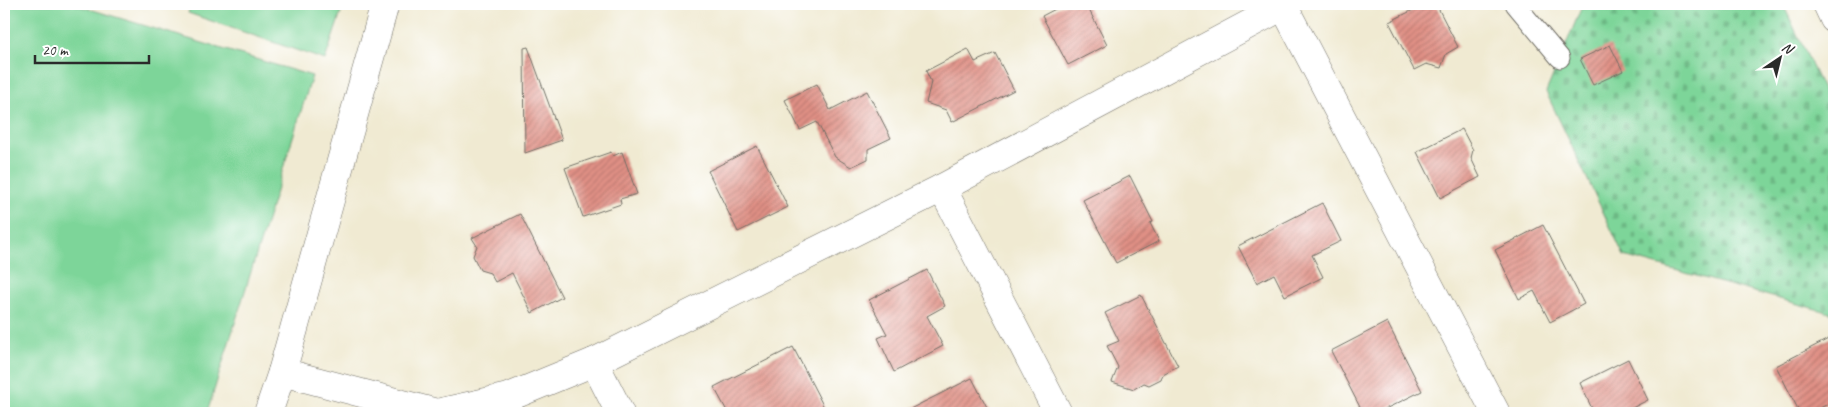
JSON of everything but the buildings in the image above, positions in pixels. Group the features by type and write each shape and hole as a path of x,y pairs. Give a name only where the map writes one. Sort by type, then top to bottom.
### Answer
{"street":[{"path":"268,413 282,372 385,4"},
{"path":"1827,4 1834,19"},
{"path":"282,372 437,413 509,397 594,362 942,188 1286,5 1496,413"},
{"path":"942,188 1058,413"},
{"path":"594,362 620,413"}],"lane":[{"path":"1515,4 1560,58"}],"green space":[{"path":"4,4 73,4 312,76 207,413 4,413"},
{"path":"191,4 344,4 325,60 188,13"},
{"path":"1583,4 1783,4 1834,113 1834,314 1624,256 1546,92"}]}
